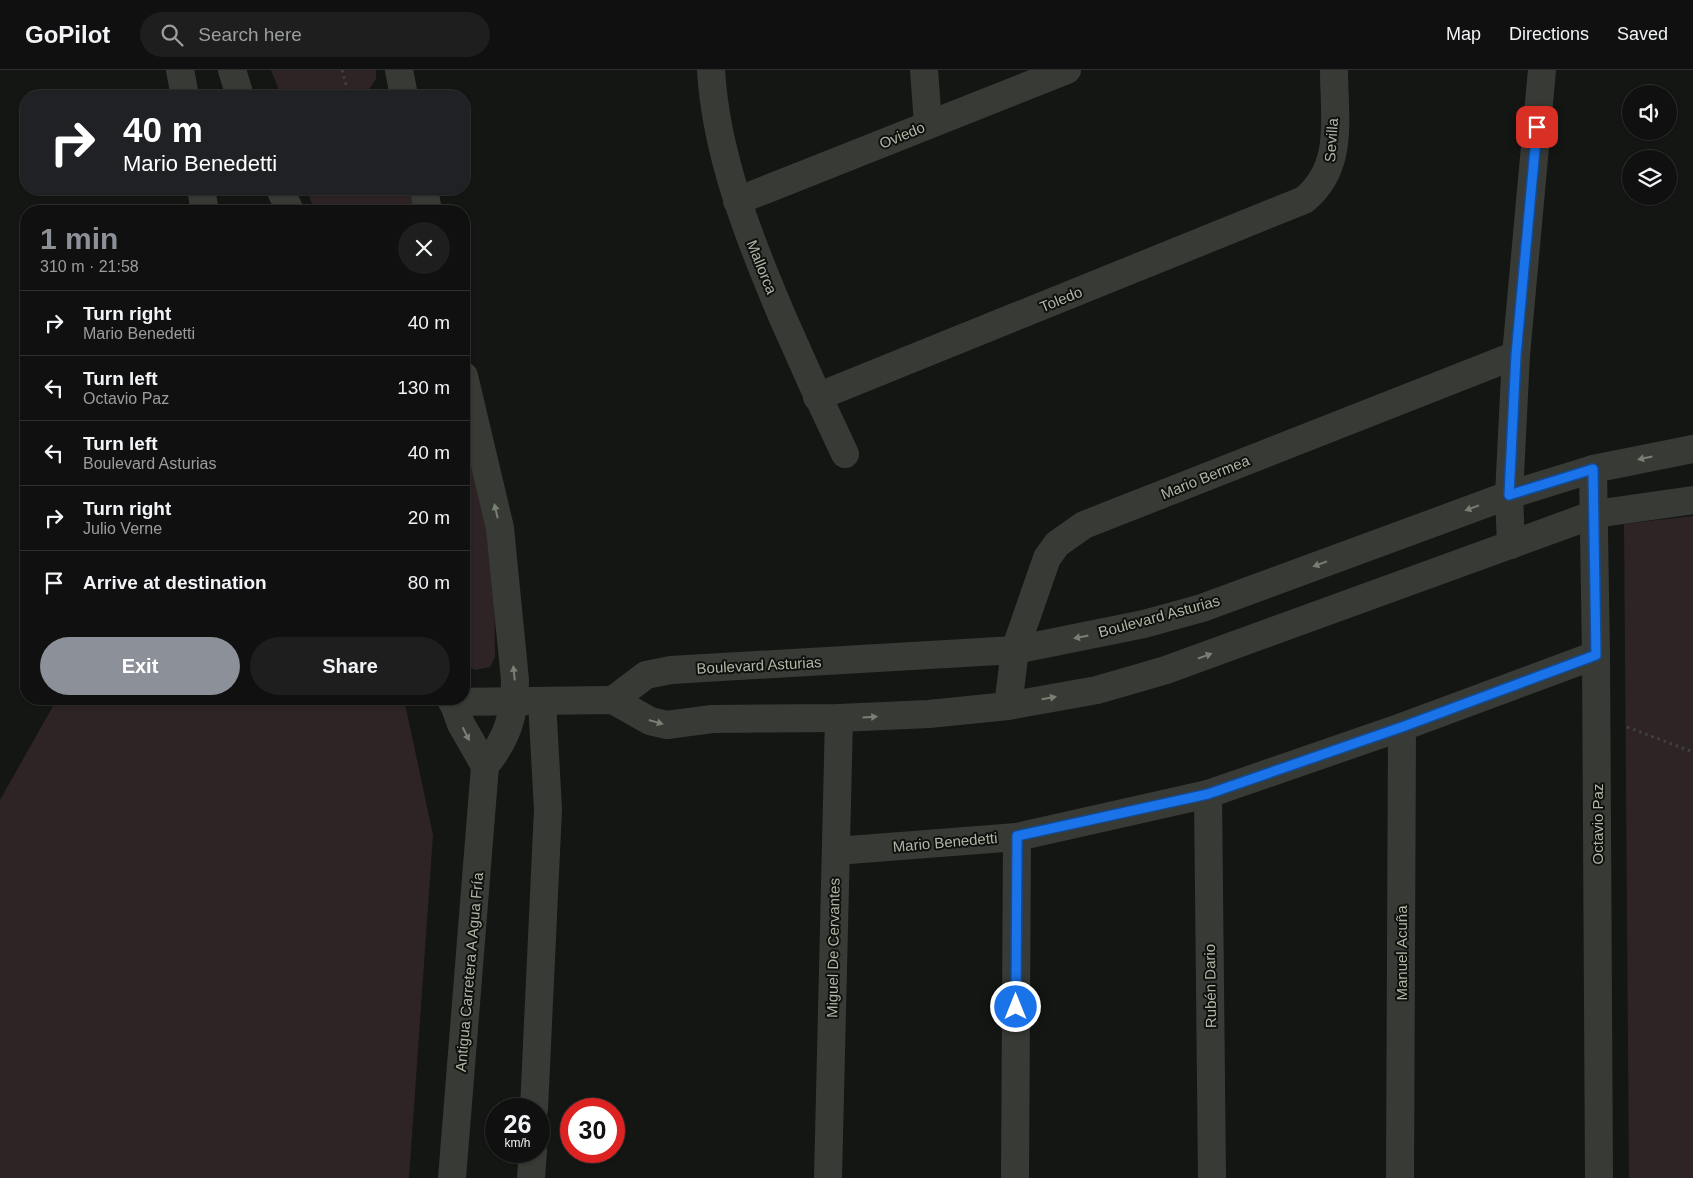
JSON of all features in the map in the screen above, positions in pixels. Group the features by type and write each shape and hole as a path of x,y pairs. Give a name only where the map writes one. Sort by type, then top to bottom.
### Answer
{"street":[{"path":"180,70 184,90"},
{"path":"399,70 403,90"},
{"name":"Mallorca","path":"711,70 712,99 737,201 771,289 818,398 845,454"},
{"path":"924,70 928,124"},
{"name":"Oviedo","path":"737,201 1067,70"},
{"name":"Sevilla","path":"1304,200 1317,190 1324,180 1333,158 1334,70"},
{"path":"1511,545 1509,495 1516,355 1542,70"},
{"name":"Toledo","path":"818,398 1304,200"},
{"name":"Mario Bermea","path":"1008,706 1015,650 1047,558 1057,544 1069,533 1084,525 1516,355"},
{"path":"454,705 468,739 485,766 506,736 515,700 515,680 500,528 470,401"},
{"name":"Boulevard Asturias","path":"613,700 646,675 671,670 1015,650 1144,624 1202,608 1509,495 1593,469 1693,449"},
{"name":"Octavio Paz","path":"1593,469 1595,514 1599,1178"},
{"path":"470,700 613,700 650,721 667,726 712,719 839,718 929,714 1008,706 1097,690 1166,670 1595,514 1693,500"},
{"name":"Mario Benedetti","path":"836,851 1017,836 1208,794 1402,727 1596,655"},
{"path":"535,1098 548,809 542,701"},
{"name":"Miguel De Cervantes","path":"828,1178 839,718"},
{"name":"Manuel Acuña","path":"1400,1178 1402,727"},
{"name":"Antigua Carretera A Agua Fría","path":"452,1178 485,766"},
{"name":"Rubén Dario","path":"1208,794 1212,1178"},
{"path":"1015,1178 1017,836"},
{"path":"531,1178 532,1163"}],"path":[{"path":"342,70 347,90"},
{"path":"1596,715 1693,752"}],"shaded area":[{"path":"271,70 376,70 376,79 368,90 279,90"},
{"path":"308,195 415,195 417,205 313,205"},
{"path":"470,424 494,530 495,657 490,667 475,670 470,668"},
{"path":"1693,516 1693,1178 1629,1178 1624,524"},
{"path":"54,705 405,705 433,835 409,1178 0,1178 0,800"}],"route":[{"path":"1016,1007 1017,836 1208,794 1402,727 1596,655 1593,469 1509,495 1516,355 1537,127"}]}
